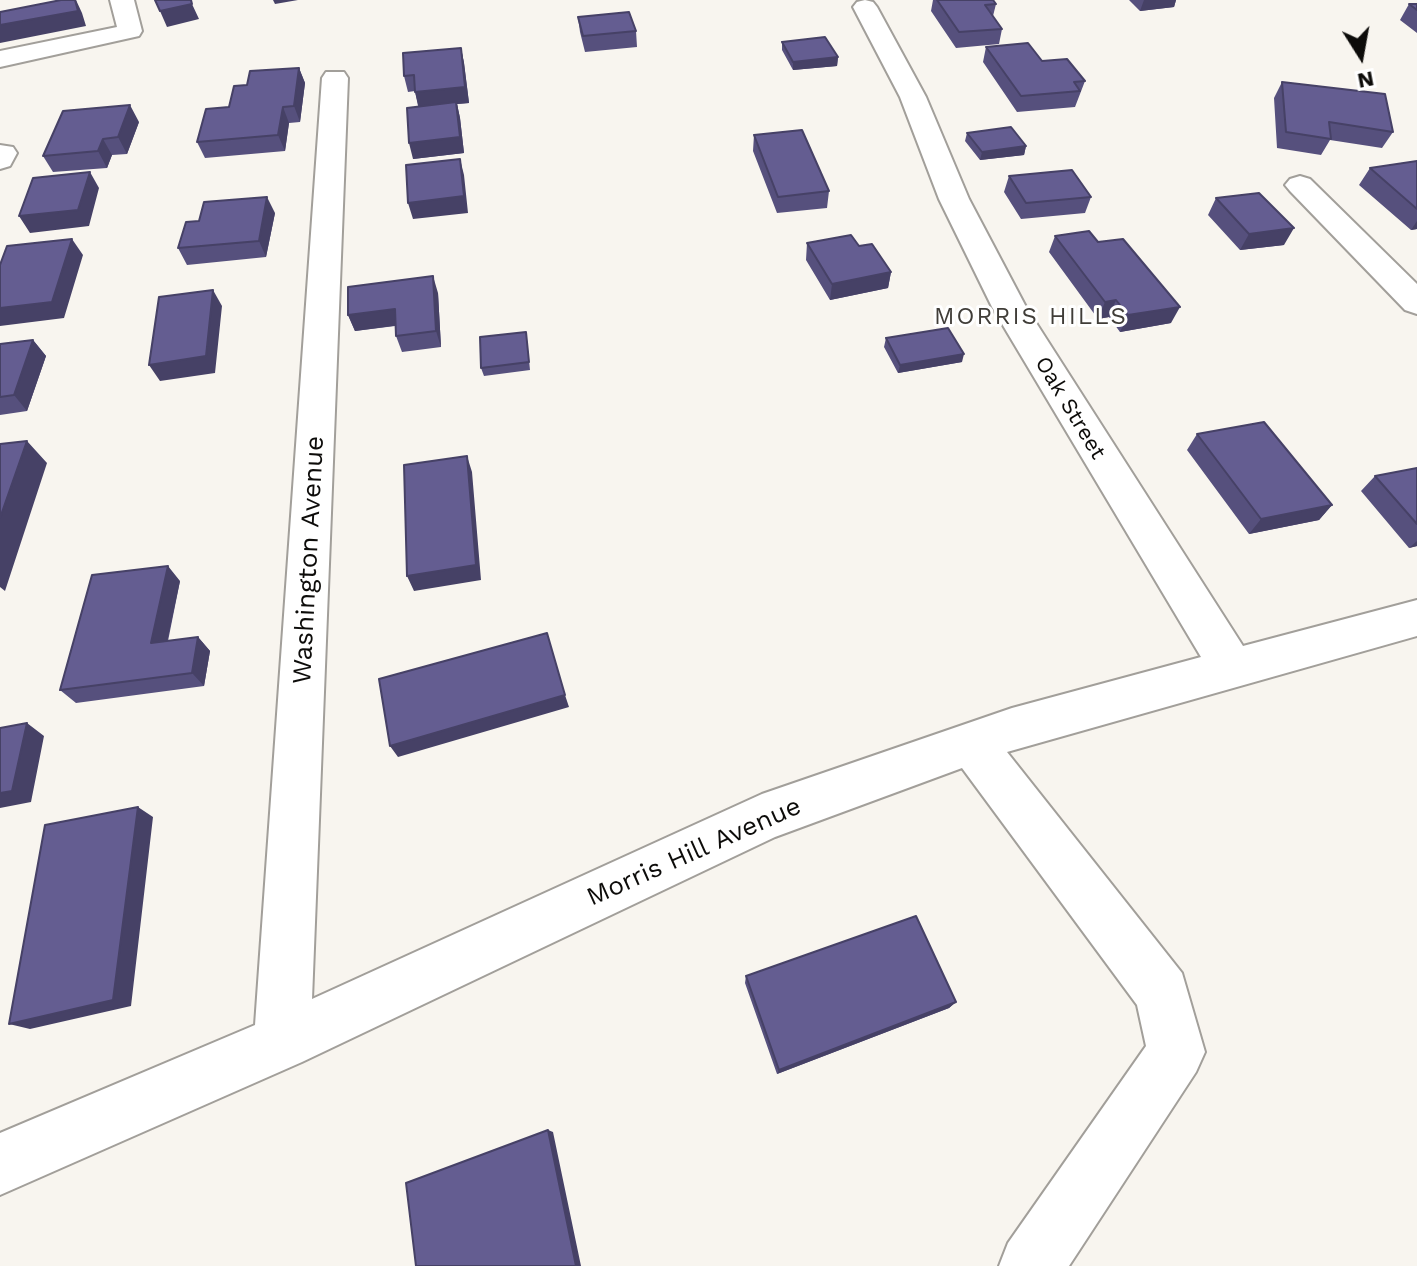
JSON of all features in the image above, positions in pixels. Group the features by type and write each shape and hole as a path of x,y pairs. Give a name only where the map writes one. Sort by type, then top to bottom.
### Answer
{"street":[{"path":"0,59 130,31 122,0"},
{"name":"Oak Street","path":"865,7 913,97 954,199 1009,307 1232,668"},
{"name":"Washington Avenue","path":"282,1042 335,78"},
{"path":"1300,185 1414,297"},
{"name":"Morris Hill Avenue","path":"0,1164 282,1042 762,818 1012,729 1417,618"},
{"path":"972,744 1162,993 1176,1052 1031,1266"}],"building":[{"path":"75,0 78,11 0,25 0,12"},
{"path":"155,0 191,0 192,4 160,11"},
{"path":"937,0 993,0 996,4 985,5 1002,29 959,32"},
{"path":"629,12 636,31 583,36 578,17"},
{"path":"825,37 838,57 793,62 782,42"},
{"path":"1028,43 1042,61 1067,59 1085,81 1074,82 1080,91 1021,96 986,47"},
{"path":"461,48 465,87 415,92 414,75 404,76 403,53"},
{"path":"299,68 294,106 283,107 278,135 197,142 206,109 229,107 234,86 247,85 250,71"},
{"path":"1282,82 1385,94 1393,132 1329,122 1331,139 1286,132"},
{"path":"456,102 460,137 409,143 407,108"},
{"path":"130,105 118,137 103,139 98,151 43,156 63,111"},
{"path":"1011,127 1026,146 982,152 967,133"},
{"path":"802,130 829,191 778,197 754,135"},
{"path":"460,159 464,196 408,203 406,165"},
{"path":"1417,161 1417,209 1370,168"},
{"path":"1072,170 1091,197 1026,203 1009,176"},
{"path":"90,172 78,210 19,216 33,178"},
{"path":"1259,193 1294,228 1249,234 1216,198"},
{"path":"267,197 259,241 178,248 186,222 199,221 204,202"},
{"path":"1089,231 1098,242 1123,239 1180,307 1128,315 1116,300 1105,302 1055,236"},
{"path":"851,235 859,246 872,244 891,272 832,284 807,243"},
{"path":"72,239 52,302 0,308 0,265 7,246"},
{"path":"433,276 436,331 396,336 395,309 348,315 348,287"},
{"path":"213,290 206,356 149,365 159,297"},
{"path":"948,328 964,354 900,365 886,338"},
{"path":"526,332 529,362 481,368 480,337"},
{"path":"33,340 14,395 0,397 0,344"},
{"path":"1264,422 1332,505 1261,519 1197,434"},
{"path":"27,441 0,518 0,444"},
{"path":"467,456 476,565 407,576 404,465"},
{"path":"1417,468 1417,524 1375,476"},
{"path":"168,566 151,643 198,637 192,673 60,690 92,575"},
{"path":"547,633 565,695 390,746 379,679"},
{"path":"27,723 12,791 0,793 0,728"},
{"path":"138,807 113,1000 9,1024 45,825"},
{"path":"916,916 956,1002 779,1070 746,976"},
{"path":"548,1130 576,1266 416,1266 406,1183"}],"district":[{"name":"MORRIS HILLS","path":"1031,317"}]}
